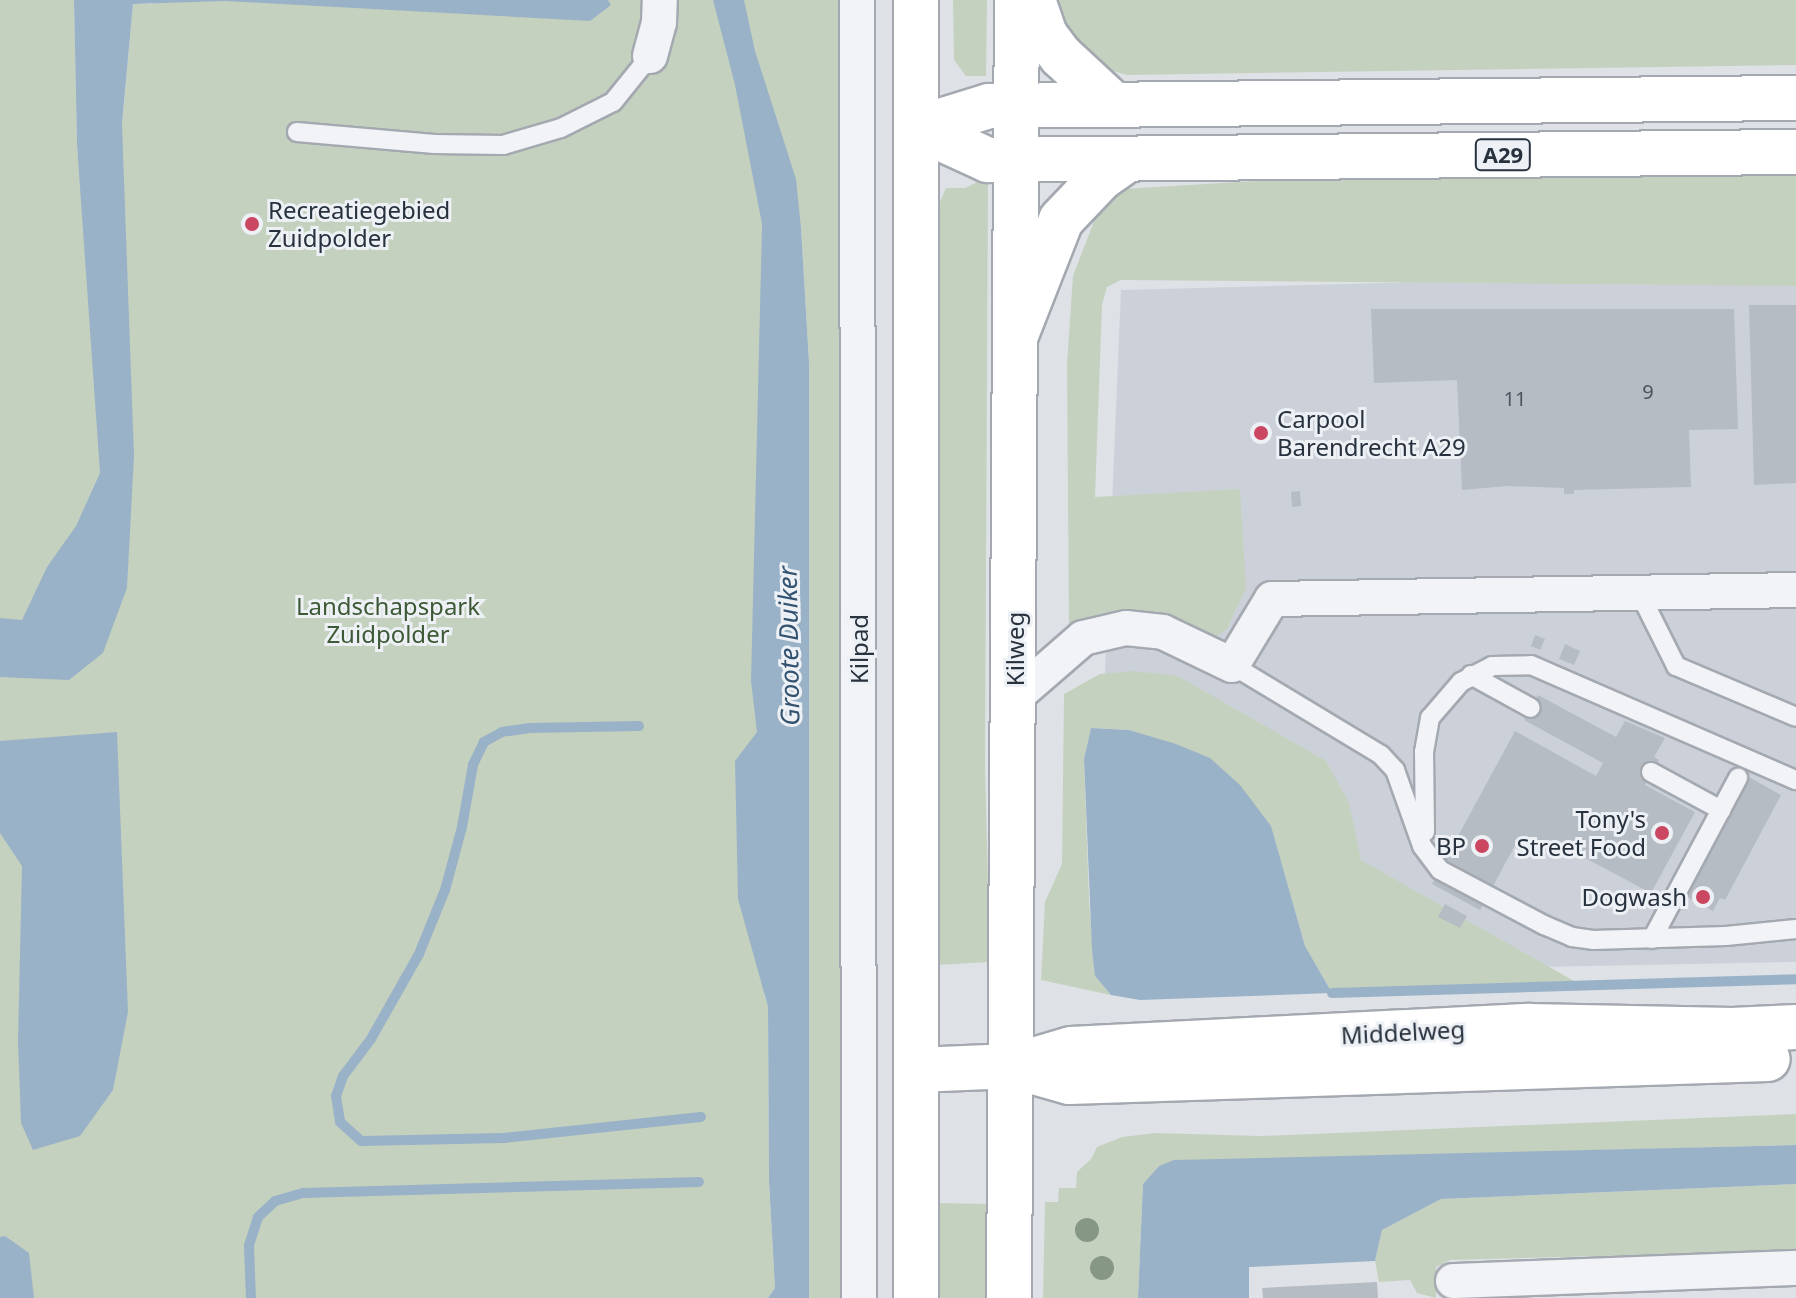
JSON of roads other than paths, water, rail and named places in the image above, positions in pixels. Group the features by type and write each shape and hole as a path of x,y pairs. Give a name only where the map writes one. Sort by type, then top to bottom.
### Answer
{"main road":[{"path":"916,0 916,1298"},
{"name":"Kilweg","path":"1009,1298 1013,1066 1017,0"},
{"path":"1033,0 1045,35 1061,56 1114,105"},
{"name":"A29","path":"918,128 989,106 1796,98"},
{"name":"A29","path":"918,128 988,160 1796,152"},
{"path":"1016,335 1061,220 1101,178 1127,160"},
{"name":"Middelweg","path":"916,1070 1013,1066 1071,1049 1529,1026 1732,1030 1796,1027"},
{"name":"Middelweg","path":"1013,1066 1069,1082 1796,1058"}],"street":[{"path":"650,56 659,23 660,0"},
{"name":"Kilpad","path":"857,0 859,1298"},
{"path":"1014,698 1083,638 1126,628 1163,632 1232,665 1272,599 1796,590"},
{"path":"1453,1289 1610,1286 1796,1268"}],"lane":[{"path":"297,132 434,144 503,145 561,128 613,102 650,56"},
{"path":"1639,592 1676,666 1796,717"},
{"path":"1232,665 1381,755 1404,787 1415,828 1430,859 1440,870 1572,937 1652,939 1796,929"},
{"path":"1430,859 1423,799 1426,732 1438,706 1471,675 1492,666 1531,665 1796,780"},
{"path":"1471,675 1531,708"},
{"path":"1651,772 1721,810"},
{"path":"1652,939 1738,778"}],"water":[{"path":"74,0 608,0 611,5 590,21 225,1 133,4 122,124 134,456 127,588 103,653 69,680 0,677 0,618 22,620 47,567 76,526 100,473 77,145"},
{"name":"Groote Duiker","path":"713,0 744,0 755,51 796,179 801,228 809,362 809,1298 768,1298 775,1288 769,1181 768,1007 738,899 735,761 757,732 751,681 762,224 735,85"},
{"path":"1091,728 1129,730 1176,744 1210,758 1240,785 1271,826 1305,946 1332,993 1140,1000 1111,995 1095,976 1092,950 1084,759"},
{"path":"117,732 128,1012 113,1090 80,1136 33,1150 21,1123 18,1041 22,866 0,833 0,741"},
{"path":"1796,1145 1796,1184 1441,1199 1382,1230 1375,1261 1249,1267 1249,1298 1138,1298 1143,1184 1159,1166 1174,1160"},
{"path":"5,1236 29,1253 34,1298 0,1298 0,1237"}],"waterway":[{"path":"639,726 530,728 502,732 484,742 473,765 462,827 445,890 419,954 371,1039 343,1076 336,1096 340,1122 361,1141 504,1138 701,1117"},
{"path":"1332,993 1796,979"},
{"path":"251,1298 249,1245 258,1217 275,1201 303,1193 699,1182"}],"place":[{"name":"Recreatiegebied Zuidpolder","path":"252,224"},
{"name":"Carpool Barendrecht A29","path":"1261,433"},
{"name":"Tony's Street Food","path":"1662,833"},
{"name":"BP","path":"1482,846"},
{"name":"Dogwash","path":"1703,897"}],"park label":[{"name":"Landschapspark Zuidpolder","path":"388,620"}]}
